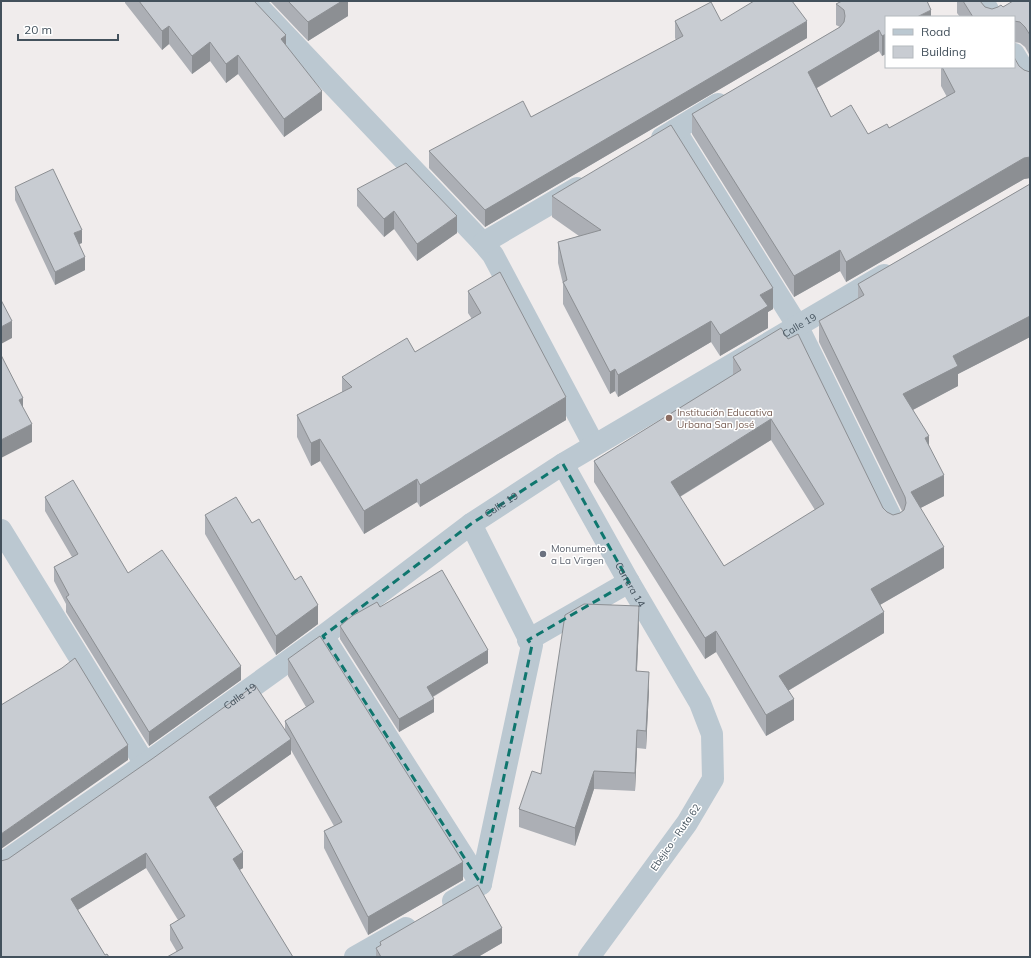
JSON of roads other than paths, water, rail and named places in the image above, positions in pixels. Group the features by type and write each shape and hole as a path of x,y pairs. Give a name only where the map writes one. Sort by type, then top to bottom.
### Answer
{"street":[{"path":"253,1 493,255 594,445"},
{"path":"982,1 991,16"},
{"path":"1015,56 1030,80"},
{"path":"648,146 737,94"},
{"path":"675,130 797,325 894,523"},
{"path":"483,243 593,178"},
{"name":"Calle 19","path":"1,864 145,764 323,636 471,524 594,445 900,266"},
{"name":"Carrera 14","path":"563,464 700,704"},
{"path":"355,957 481,884 532,645 528,640 471,524"},
{"path":"1,530 145,764"},
{"path":"528,640 629,582"},
{"path":"323,636 481,884"},
{"name":"Ebéjico - Ruta 62","path":"589,957 687,823 713,779 712,734 700,704"}],"place":[{"name":"Institución Educativa Urbana San José","path":"669,418"},
{"name":"Monumento a La Virgen","path":"543,554"}]}
